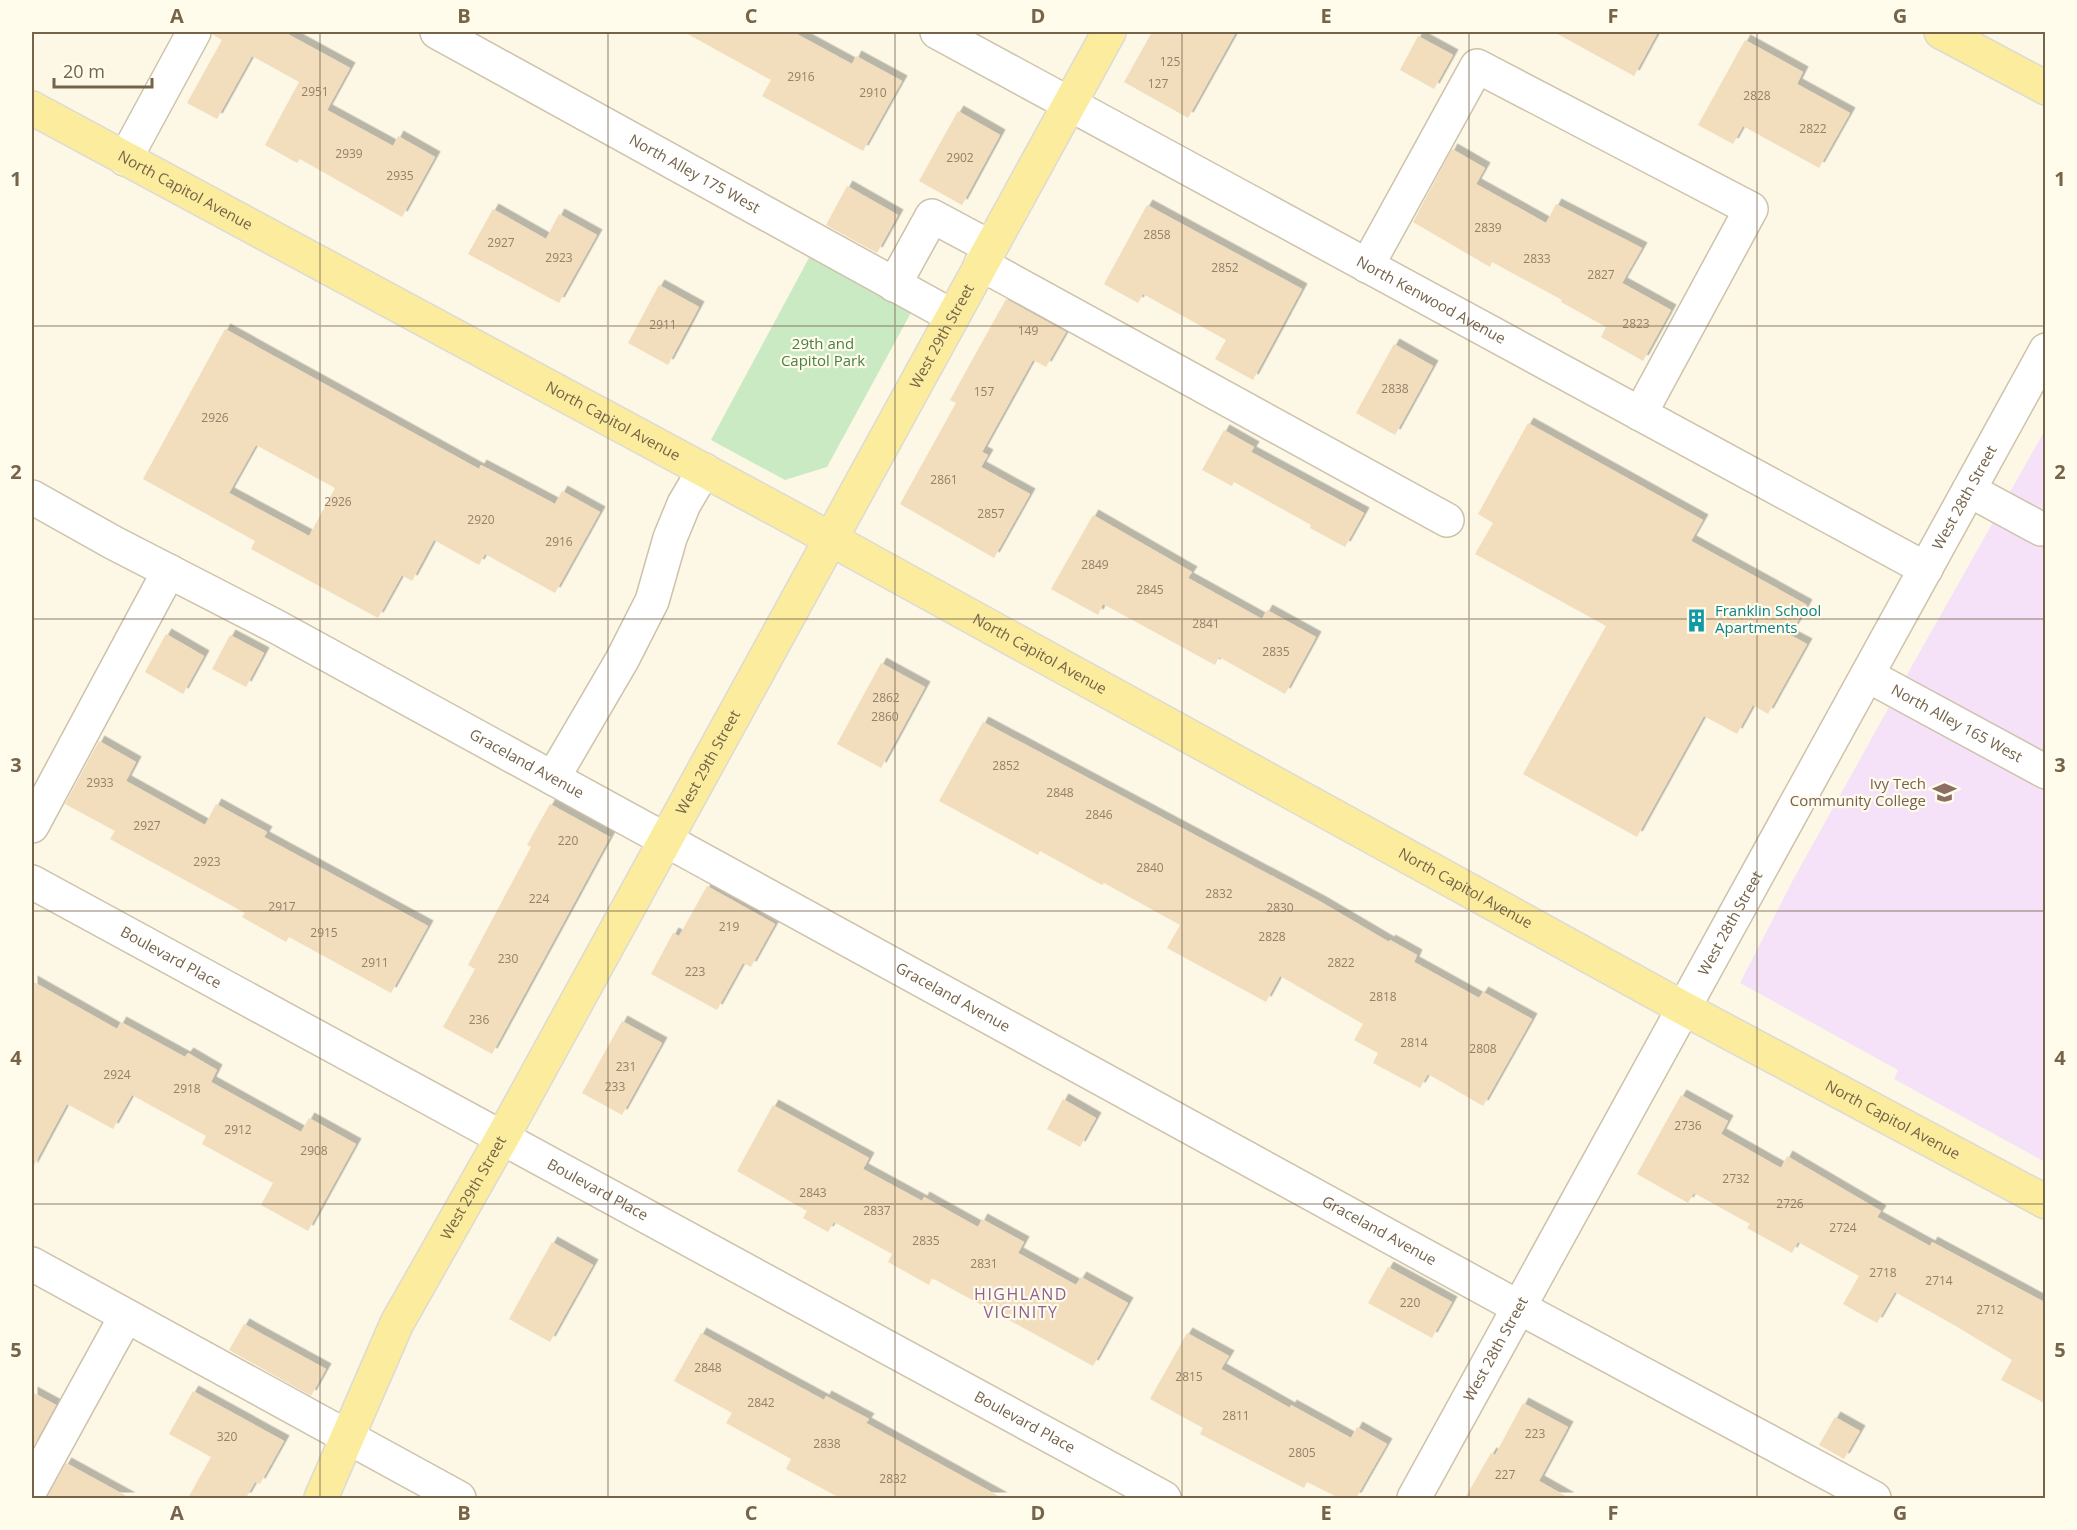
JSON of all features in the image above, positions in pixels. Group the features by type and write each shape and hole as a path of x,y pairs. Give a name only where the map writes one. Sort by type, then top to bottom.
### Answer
{"main road":[{"name":"West 29th Street","path":"321,1498 398,1323 832,540 952,316 1109,32"},
{"path":"1941,32 2046,88"},
{"name":"North Capitol Avenue","path":"32,108 704,470 1683,1008 2046,1202"}],"street":[{"path":"125,159 194,32"},
{"name":"North Alley 175 West","path":"437,32 952,316"},
{"name":"North Kenwood Avenue","path":"937,32 1926,569"},
{"path":"1367,266 1477,66 1751,209 1640,414"},
{"path":"894,285 932,216 986,256 1448,520"},
{"name":"West 28th Street","path":"1414,1498 2046,350"},
{"path":"553,778 622,660 652,601 670,538 684,504 704,470"},
{"path":"1969,490 2041,529"},
{"name":"Graceland Avenue","path":"32,497 277,627 1520,1308 1874,1498"},
{"path":"32,826 169,571"},
{"name":"North Alley 165 West","path":"1867,675 2046,772"},
{"name":"Boulevard Place","path":"32,882 1164,1498"},
{"path":"32,1264 459,1498"},
{"path":"32,1487 126,1316"}],"shaded area":[{"name":"Ivy Tech Community College","path":"2045,430 2045,1162 1894,1079 1898,1070 1740,983 1793,880"}],"green space":[{"name":"29th and Capitol Park","path":"810,256 913,309 827,467 785,480 711,440"}],"building":[{"path":"213,32 284,32 350,68 327,110 393,146 398,136 435,157 402,217 300,159 297,163 265,145 299,82 252,56 217,119 187,103 222,40 212,34"},
{"path":"684,32 793,32 852,64 856,56 902,81 863,151 762,96 771,80"},
{"path":"1152,32 1236,32 1188,118 1124,82"},
{"path":"1554,32 1658,32 1634,76"},
{"path":"1418,36 1453,55 1434,89 1400,70"},
{"path":"1745,40 1803,72 1797,84 1850,113 1819,168 1743,126 1733,144 1698,125"},
{"path":"958,111 1000,135 962,205 919,181"},
{"path":"1452,149 1485,168 1476,184 1546,223 1556,204 1642,248 1622,283 1671,310 1643,361 1601,337 1606,327 1561,302 1562,300 1492,262 1490,267 1413,222"},
{"path":"847,186 898,215 877,253 826,225"},
{"path":"1147,205 1302,289 1253,380 1215,359 1226,340 1143,294 1138,303 1104,284"},
{"path":"493,209 546,239 559,214 597,235 559,303 468,254"},
{"path":"659,285 699,307 668,365 628,343"},
{"path":"1006,299 1066,332 1046,367 1033,360 982,452 988,455 981,467 1030,494 994,558 900,504 956,403 950,400"},
{"path":"225,329 479,469 481,465 555,504 562,491 600,512 555,593 485,554 479,565 434,540 412,581 402,575 378,618 251,549 255,541 143,479","holes":["256,445 335,488 309,536 229,493"]},
{"path":"1394,344 1433,366 1395,435 1356,413"},
{"name":"Franklin School Apartments","path":"1528,423 1703,520 1691,541 1807,605 1790,635 1807,644 1768,714 1753,705 1737,734 1704,716 1637,837 1523,774 1606,626 1475,554 1493,523 1478,514"},
{"path":"1224,430 1254,447 1251,452 1364,513 1345,547 1310,528 1311,525 1234,482 1232,486 1202,470"},
{"path":"1093,515 1192,572 1188,578 1262,619 1267,610 1316,637 1285,694 1219,657 1215,665 1103,604 1098,615 1051,589"},
{"path":"166,634 204,656 183,694 145,672"},
{"path":"230,635 264,653 246,687 212,669"},
{"path":"881,663 925,687 881,768 837,744"},
{"path":"983,722 1417,955 1414,962 1479,998 1483,992 1532,1019 1483,1106 1428,1074 1420,1088 1373,1063 1378,1053 1354,1040 1363,1024 1280,976 1266,1002 1167,948 1180,925 1040,851 1038,855 939,801"},
{"path":"99,741 136,762 126,781 205,825 216,804 267,832 264,837 428,926 391,993 289,937 286,942 242,917 245,913 110,839 115,831 65,804"},
{"path":"550,804 610,837 492,1054 443,1027 475,969 468,965 531,847 527,845"},
{"path":"707,886 775,924 751,967 743,963 717,1010 651,974 673,933 679,936"},
{"path":"32,981 117,1029 121,1022 185,1057 188,1053 217,1070 211,1082 301,1132 309,1118 356,1144 308,1231 261,1205 273,1183 202,1144 206,1136 132,1095 113,1129 67,1104 32,1169"},
{"path":"622,1021 662,1043 622,1115 582,1093"},
{"path":"1681,1095 1728,1121 1721,1134 1781,1168 1787,1156 1881,1211 1877,1217 1930,1246 1932,1242 2046,1303 2046,1404 2001,1380 2012,1360 1954,1325 1895,1292 1877,1323 1843,1304 1859,1276 1798,1242 1792,1253 1747,1228 1750,1224 1694,1193 1688,1203 1637,1174"},
{"path":"1063,1099 1096,1118 1080,1147 1047,1129"},
{"path":"773,1105 869,1158 863,1169 922,1201 924,1197 978,1227 982,1219 1024,1242 1018,1253 1076,1285 1081,1277 1128,1303 1093,1366 932,1278 929,1285 888,1262 892,1254 834,1222 828,1232 803,1218 807,1211 737,1171"},
{"path":"552,1242 593,1265 550,1342 509,1319"},
{"path":"1388,1267 1452,1302 1432,1338 1368,1303"},
{"path":"244,1324 326,1369 311,1396 229,1350"},
{"path":"701,1333 824,1400 826,1396 869,1419 866,1423 1002,1498 840,1498 786,1469 791,1459 726,1423 732,1413 674,1381"},
{"path":"1187,1333 1229,1356 1221,1369 1290,1408 1291,1405 1351,1438 1357,1427 1387,1444 1356,1498 1339,1498 1307,1482 1304,1488 1200,1434 1203,1428 1150,1399"},
{"path":"193,1391 284,1441 260,1484 255,1482 246,1498 188,1498 211,1457 169,1434"},
{"path":"32,1392 56,1405 32,1449"},
{"path":"1523,1403 1568,1427 1539,1481 1569,1498 1465,1498 1491,1453 1495,1455"},
{"path":"1835,1417 1860,1431 1844,1459 1819,1445"},
{"path":"66,1463 130,1498 46,1498"}],"place":[{"name":"Franklin School Apartments","path":"1697,620"},
{"name":"Ivy Tech Community College","path":"1944,793"}],"district":[{"name":"HIGHLAND VICINITY","path":"1021,1303"}]}
